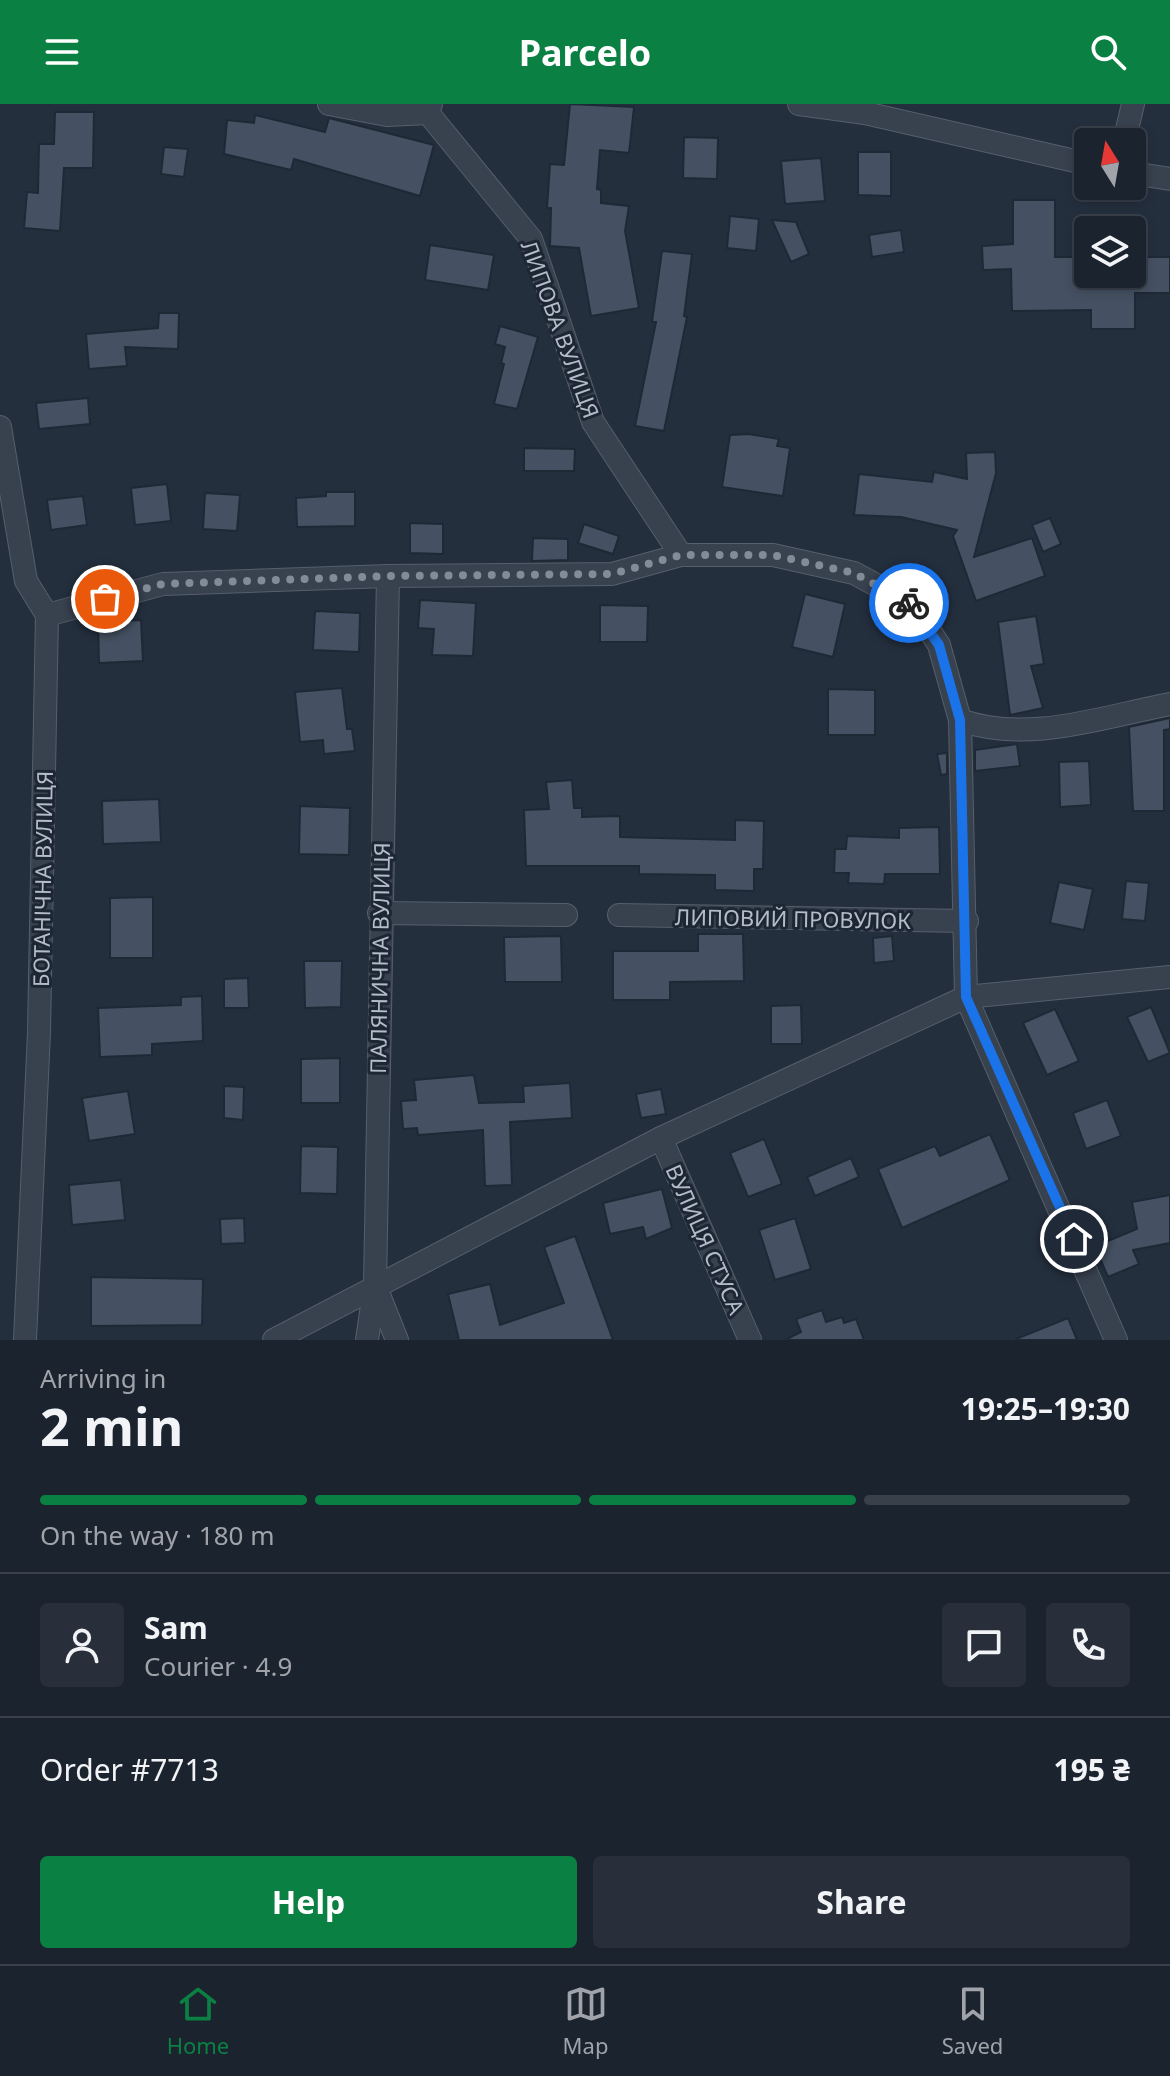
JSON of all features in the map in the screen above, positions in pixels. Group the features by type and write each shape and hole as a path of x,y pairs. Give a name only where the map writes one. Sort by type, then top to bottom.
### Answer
{"street":[{"name":"ЛИПОВА ВУЛИЦЯ","path":"329,104 387,115 430,108 531,239 593,422 681,555"},
{"path":"799,104 866,108 1074,160"},
{"path":"1127,128 1133,104"},
{"path":"1146,175 1170,179"},
{"path":"0,427 26,581 47,615 163,584 388,576 612,574 681,555 787,558 854,573 913,605 939,645 960,720 967,921 966,997 1116,1340"},
{"name":"ПАЛЯНИЧНА ВУЛИЦЯ","path":"367,1340 375,1285 379,913 388,576"},
{"name":"БОТАНІЧНА ВУЛИЦЯ","path":"25,1340 39,1032 47,615"},
{"path":"960,720 989,730 1020,731 1073,724 1170,704"},
{"path":"379,913 566,915"},
{"name":"ЛИПОВИЙ ПРОВУЛОК","path":"619,915 967,921"},
{"path":"274,1340 661,1138 966,997 1170,977"},
{"name":"ВУЛИЦЯ СТУСА","path":"661,1138 750,1340"},
{"path":"375,1285 397,1340"}],"building":[{"path":"570,104 634,107 629,153 600,150 597,189 601,190 601,203 629,206 625,231 639,308 591,316 579,248 550,246 551,208 547,208 550,164 564,165"},
{"path":"55,112 94,112 93,168 64,168 60,231 24,228 27,192 38,193 39,144 54,144"},
{"path":"255,115 325,132 329,118 434,145 420,196 294,159 291,170 224,154 227,120 254,123"},
{"path":"684,137 718,138 717,179 683,178"},
{"path":"164,147 188,149 184,177 161,174"},
{"path":"858,152 891,152 891,196 858,195"},
{"path":"821,158 825,201 785,204 781,161"},
{"path":"1013,200 1055,200 1055,257 1074,257 1074,288 1146,288 1146,257 1170,257 1170,293 1135,293 1135,329 1091,329 1091,310 1012,311 1011,269 983,270 982,246 1013,244"},
{"path":"730,216 759,219 756,251 727,248"},
{"path":"772,220 796,222 809,254 791,262"},
{"path":"901,230 904,252 872,257 869,235"},
{"path":"430,245 494,255 488,290 425,280"},
{"path":"662,251 692,254 684,316 687,317 664,431 635,426 656,322 652,322"},
{"path":"159,313 179,313 178,349 125,347 127,366 89,369 86,334 158,328"},
{"path":"500,326 538,337 517,409 494,404 504,364 501,363 505,347 495,344"},
{"path":"88,398 90,424 39,429 36,403"},
{"path":"748,434 779,439 777,446 790,448 783,496 722,487 730,435"},
{"path":"524,448 575,449 574,471 524,471"},
{"path":"995,452 996,473 974,557 1032,538 1045,576 976,601 953,536 957,530 901,517 854,515 859,474 932,482 934,472 967,479 966,453"},
{"path":"167,484 171,521 135,525 131,488"},
{"path":"326,492 355,492 355,526 297,527 296,498 326,496"},
{"path":"205,493 240,495 237,531 203,529"},
{"path":"83,496 87,525 51,530 47,500"},
{"path":"1050,518 1061,544 1043,552 1032,525"},
{"path":"410,523 443,524 443,554 410,553"},
{"path":"584,524 619,536 613,554 578,543"},
{"path":"533,538 568,539 568,560 532,561"},
{"path":"805,594 845,604 833,657 792,647"},
{"path":"420,600 476,603 473,656 432,655 434,629 418,628"},
{"path":"600,605 648,606 647,642 600,642"},
{"path":"315,611 360,613 359,652 313,650"},
{"path":"1036,616 1044,664 1031,666 1043,708 1010,715 998,622"},
{"path":"141,620 143,661 99,663 98,622"},
{"path":"342,688 347,729 352,729 355,751 324,754 323,740 300,742 295,692"},
{"path":"828,689 875,690 875,735 828,735"},
{"path":"1170,718 1170,729 1164,730 1164,811 1133,811 1129,727"},
{"path":"1017,744 1020,766 975,771 975,750"},
{"path":"947,753 947,774 941,775 937,754"},
{"path":"1089,761 1091,805 1060,807 1059,762"},
{"path":"572,780 574,808 582,808 582,817 620,816 620,837 735,840 735,820 764,821 763,869 754,869 754,891 715,890 715,875 639,874 639,866 526,866 524,810 549,809 546,782"},
{"path":"159,799 161,842 103,844 102,801"},
{"path":"300,806 350,808 349,855 299,854"},
{"path":"939,827 940,874 885,874 884,884 848,883 849,873 834,873 835,849 846,849 847,836 899,838 899,828"},
{"path":"1126,881 1149,883 1145,921 1122,919"},
{"path":"1059,882 1093,889 1084,930 1050,923"},
{"path":"153,897 153,958 110,958 110,898"},
{"path":"698,934 743,934 744,981 670,982 670,1000 613,1000 613,951 698,951"},
{"path":"561,936 562,982 505,982 504,937"},
{"path":"892,936 894,961 874,963 873,938"},
{"path":"304,961 342,961 341,1007 305,1008"},
{"path":"248,978 249,1008 224,1008 224,979"},
{"path":"202,996 203,1041 152,1044 152,1055 100,1057 98,1008 181,1005 181,997"},
{"path":"801,1005 802,1044 771,1044 771,1006"},
{"path":"1151,1007 1170,1053 1148,1062 1127,1017"},
{"path":"1055,1009 1079,1061 1047,1075 1023,1023"},
{"path":"340,1058 340,1103 301,1103 301,1059"},
{"path":"474,1075 479,1103 524,1102 523,1086 570,1083 572,1118 510,1122 512,1185 485,1186 483,1130 418,1135 417,1128 403,1129 401,1101 416,1100 414,1080"},
{"path":"224,1086 244,1087 243,1120 224,1118"},
{"path":"661,1089 666,1114 641,1118 636,1094"},
{"path":"128,1091 135,1134 89,1141 82,1098"},
{"path":"1107,1100 1121,1136 1086,1149 1073,1113"},
{"path":"990,1134 1010,1180 902,1228 878,1169 935,1146 940,1156"},
{"path":"764,1139 782,1184 748,1197 730,1153"},
{"path":"301,1146 338,1147 337,1194 300,1193"},
{"path":"851,1158 859,1177 815,1196 807,1177"},
{"path":"121,1180 125,1220 72,1225 69,1185"},
{"path":"662,1189 672,1228 646,1239 643,1227 610,1234 603,1203"},
{"path":"1170,1195 1170,1243 1133,1250 1139,1264 1108,1277 1099,1256 1095,1257 1091,1248 1137,1229 1132,1202"},
{"path":"244,1218 245,1243 221,1244 220,1219"},
{"path":"795,1218 811,1269 775,1280 759,1230"},
{"path":"575,1236 613,1340 459,1340 448,1294 490,1284 500,1325 564,1303 544,1247"},
{"path":"91,1277 203,1279 202,1325 91,1326"},
{"path":"822,1310 826,1322 842,1317 844,1323 856,1319 864,1340 785,1340 801,1332 796,1319"},
{"path":"1068,1318 1077,1340 1016,1340 1016,1339"}],"way so far":[{"path":"105,599 163,584 388,576 612,574 681,555 773,555 854,573 909,603"}],"route":[{"path":"909,603 939,645 960,720 967,921 966,997 1074,1239"}]}
